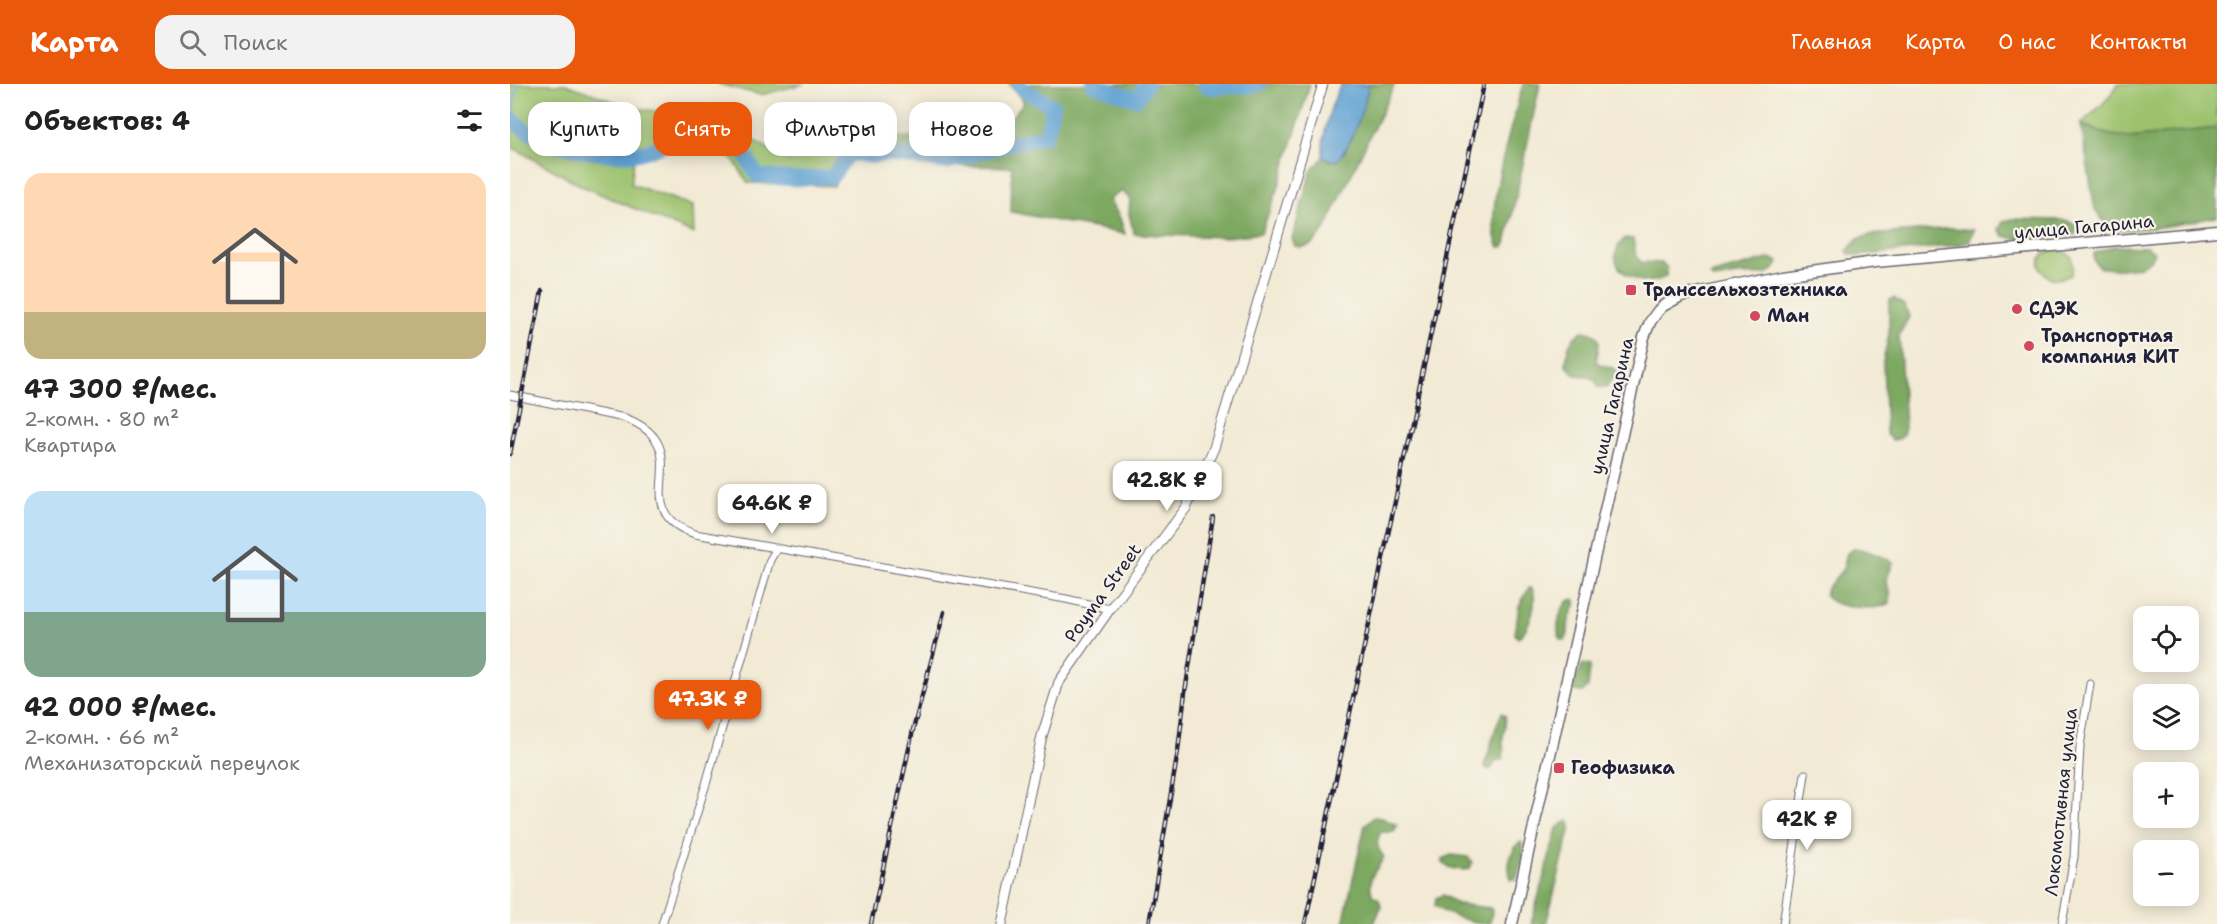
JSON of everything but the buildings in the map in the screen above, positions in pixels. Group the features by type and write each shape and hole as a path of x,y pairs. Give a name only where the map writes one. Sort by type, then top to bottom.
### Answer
{"main road":[{"name":"Poyma Street","path":"1002,924 1050,705 1059,682 1110,609 1186,508 1214,448 1323,84"},
{"name":"улица Гагарина","path":"1512,924 1644,337 1650,322 1663,306 1681,296 1731,285 1875,262 2217,231"}],"street":[{"path":"510,395 625,418 640,424 657,441 663,455 661,502 664,513 681,529 696,534 1066,599 1110,609"},
{"path":"662,924 706,784 770,560 777,548"},
{"name":"Локомотивная улица","path":"2062,924 2074,856 2079,756 2090,684"},
{"path":"1783,924 1805,774"}],"green space":[{"path":"510,84 565,84 616,102 528,102 528,156 510,146"},
{"path":"718,84 804,84 761,95"},
{"path":"1009,84 1310,84 1278,189 1261,233 1226,237 1134,234 1129,214 1130,199 1122,191 1109,199 1120,218 1125,234 1011,212 1012,167 936,165 862,157 897,156 897,137 909,137 909,156 1015,156 1015,113 1024,102"},
{"path":"1368,84 1395,84 1325,229 1309,246 1295,246 1292,239 1311,171 1323,158 1331,161 1345,152 1359,117"},
{"path":"1523,84 1540,84 1506,244 1499,247 1494,233 1496,192"},
{"path":"2117,84 2217,84 2217,128 2130,138 2106,134 2081,124 2107,99"},
{"path":"641,109 653,111 653,155 634,160 631,184 693,206 694,234 584,187 528,156 641,156"},
{"path":"2081,125 2106,134 2130,138 2217,128 2217,217 2146,229 2108,227 2095,210"},
{"path":"752,140 764,146 764,156 781,156 792,162 809,156 862,157 848,161 834,186 748,183 733,159 726,156 752,156"},
{"path":"2011,219 2068,221 2077,226 2076,234 2021,240 2004,236 1999,229 2003,222"},
{"path":"1952,228 1974,230 1969,242 1957,245 1858,256 1849,254 1847,251 1858,239 1870,235"},
{"path":"1625,238 1633,239 1636,255 1641,262 1661,263 1667,268 1666,276 1646,281 1626,274 1619,267 1616,259 1617,249"},
{"path":"2113,246 2147,247 2154,252 2146,263 2139,266 2123,269 2100,268 2094,261 2094,253"},
{"path":"2059,249 2072,257 2071,275 2051,278 2041,269 2040,262 2042,256"},
{"path":"1771,258 1778,262 1775,268 1760,275 1736,275 1713,279 1710,275"},
{"path":"1894,298 1905,306 1909,317 1899,335 1905,427 1899,439 1892,440 1886,434 1883,362 1889,333 1889,304"},
{"path":"1583,331 1590,332 1598,338 1596,361 1614,369 1619,375 1610,381 1606,388 1598,387 1595,380 1587,376 1575,375 1566,365 1570,345"},
{"path":"1855,548 1893,563 1886,581 1890,603 1866,608 1846,606 1837,604 1825,596 1827,588 1843,569 1847,553"},
{"path":"1529,588 1532,588 1534,594 1534,607 1526,628 1518,638 1515,634 1519,606"},
{"path":"1573,599 1576,601 1569,620 1567,635 1565,640 1561,640 1558,623 1568,601"},
{"path":"1583,664 1590,666 1588,687 1582,692 1574,691 1574,682"},
{"path":"1502,713 1506,721 1503,759 1496,761 1491,769 1486,769 1484,765"},
{"path":"1374,817 1397,825 1394,832 1381,832 1377,842 1384,857 1371,878 1371,888 1372,895 1379,899 1381,907 1374,924 1343,924 1365,825"},
{"path":"1567,821 1570,823 1570,831 1546,924 1531,924 1557,828"},
{"path":"1521,842 1524,856 1516,879 1511,879 1510,859 1514,849"},
{"path":"1451,855 1468,857 1472,862 1470,869 1448,867 1443,863 1443,859"},
{"path":"1443,895 1457,904 1490,908 1492,911 1490,923 1461,919 1440,910 1435,906 1436,898"}],"water":[{"path":"1341,84 1369,85 1353,135 1337,161 1323,158 1323,149 1328,120"}],"waterway":[{"path":"511,118 518,84"},
{"path":"510,116 520,126 550,142 603,154 641,153 698,130 721,146 739,144 757,176 795,179 832,177 849,153 871,156 887,154 947,162 1012,143 1046,136 1053,106 1021,88 1019,84"},
{"path":"1093,84 1136,99 1147,84"},
{"path":"1204,84 1208,87 1260,84"}],"railway":[{"path":"1305,924 1484,84"},
{"path":"510,454 542,291"},
{"path":"1149,924 1213,517"},
{"path":"871,924 913,730 944,612"}],"place":[{"name":"Транссельхозтехника","path":"1631,290"},
{"name":"СДЭК","path":"2017,309"},
{"name":"Ман","path":"1755,316"},
{"name":"Транспортная компания КИТ","path":"2029,346"},
{"name":"Геофизика","path":"1559,768"}]}
